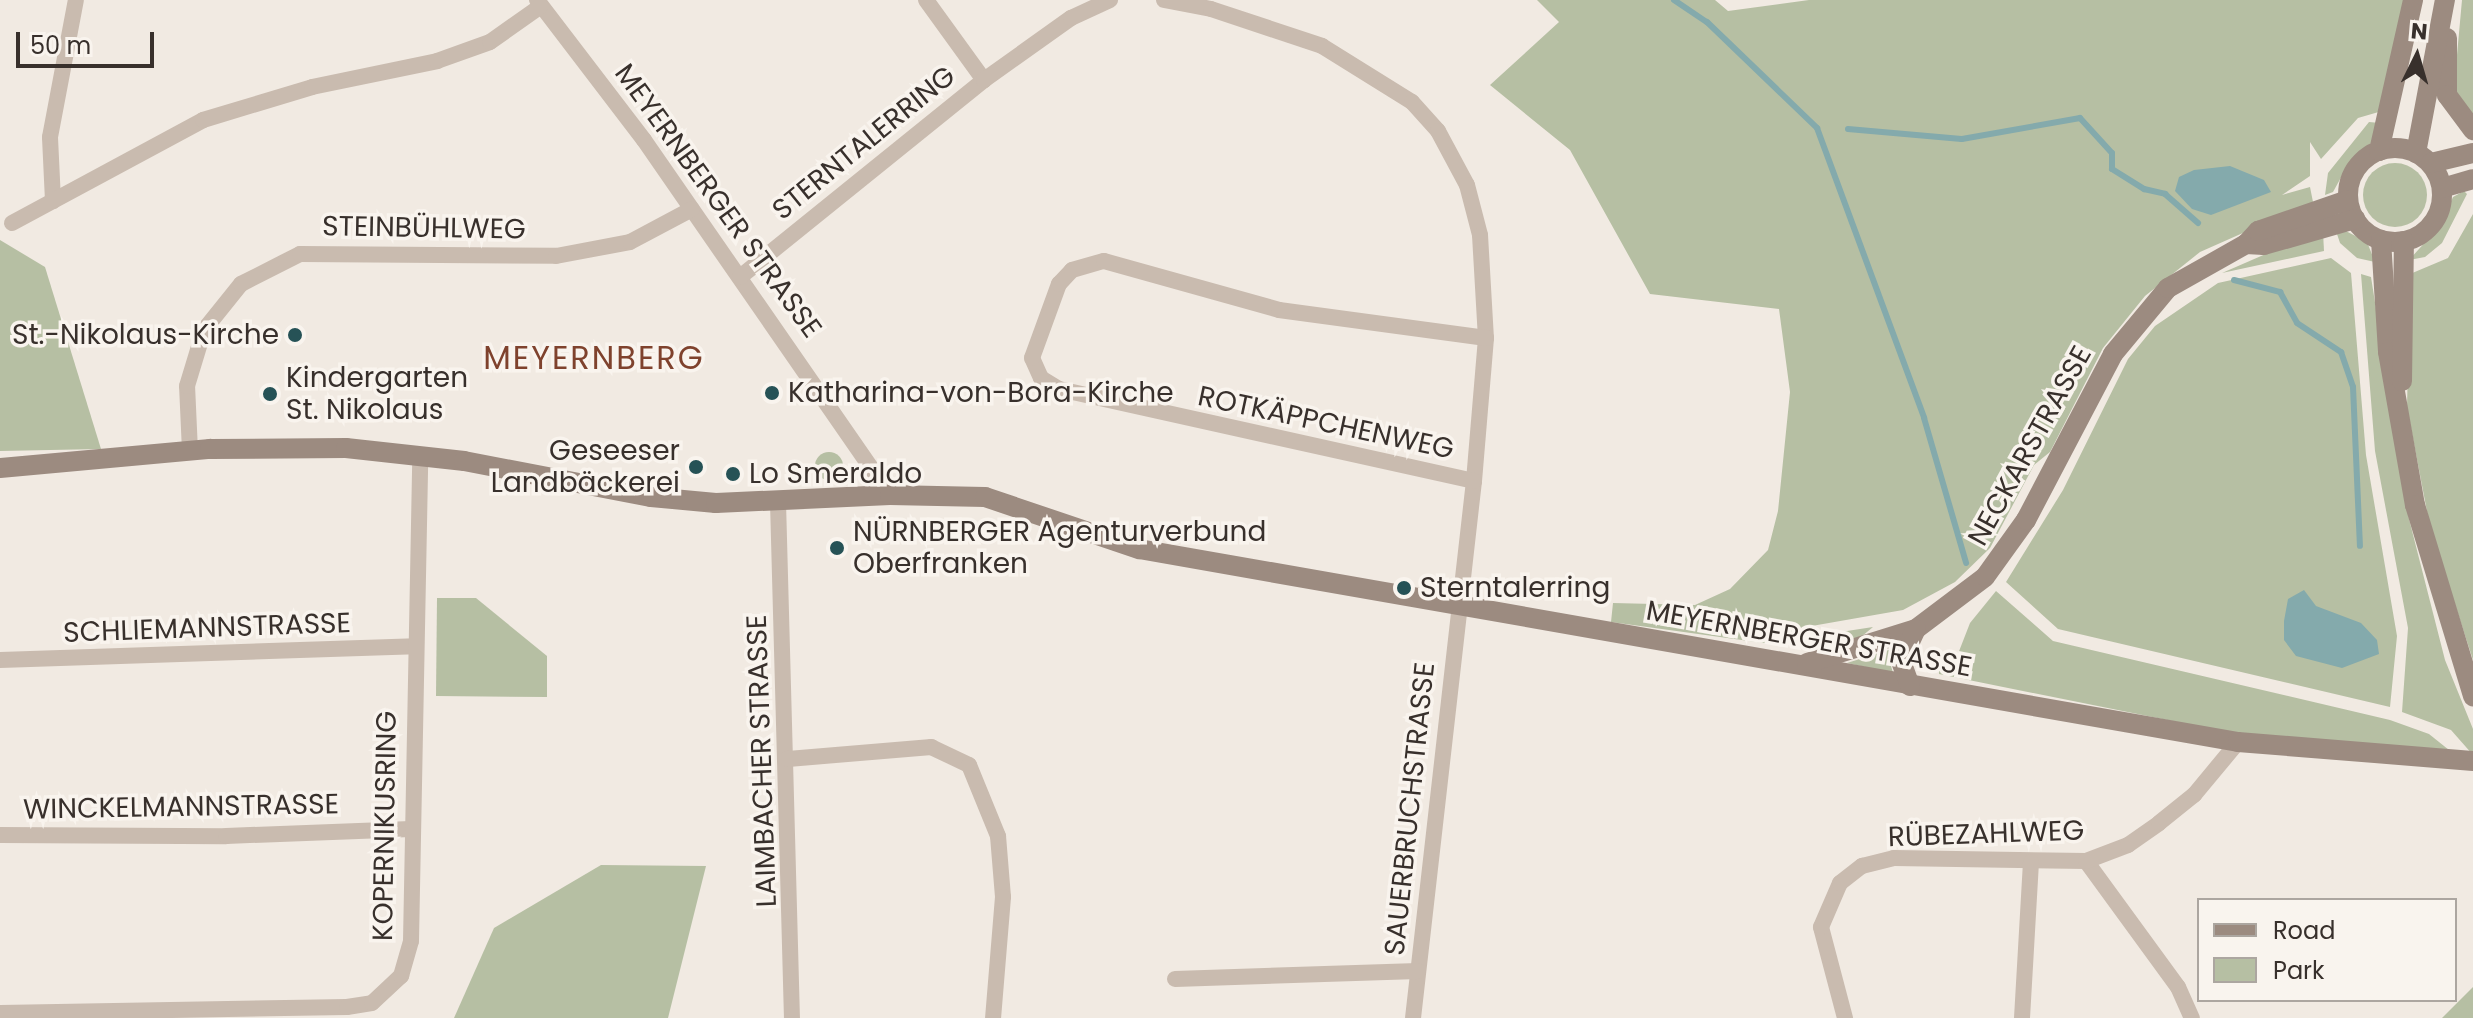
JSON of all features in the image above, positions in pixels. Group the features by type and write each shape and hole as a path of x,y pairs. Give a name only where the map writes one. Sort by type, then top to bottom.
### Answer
{"street":[{"path":"53,201 50,137 76,0"},
{"name":"STERNTALERRING","path":"926,0 984,80"},
{"name":"STERNTALERRING","path":"740,277 984,80 1071,18 1110,0"},
{"path":"1164,0 1211,9 1322,46 1412,102 1438,131 1467,185 1486,273 1486,338 1460,605"},
{"path":"2413,0 2379,151 2356,169 2352,209 2381,240 2388,352 2400,421 2436,586 2473,696"},
{"path":"12,223 203,120 312,87 437,61 490,42 539,3"},
{"name":"MEYERNBERGER STRASSE","path":"539,3 692,209 890,495 985,497 1139,549 2238,742 2473,761"},
{"path":"2444,5 2448,28 2447,95 2473,130"},
{"path":"2381,240 2404,241 2433,224 2442,188 2423,158 2444,5"},
{"path":"2379,151 2423,158 2473,153"},
{"path":"2442,188 2473,179"},
{"name":"STEINBÜHLWEG","path":"190,451 187,386 204,330 241,284 300,254 556,256 630,242 692,209"},
{"name":"NECKARSTRASSE","path":"1801,665 1916,629 1975,587 2007,552 2113,354 2150,305 2184,276 2246,244 2264,245 2352,209"},
{"path":"2400,421 2404,241"},
{"name":"ROTKÄPPCHENWEG","path":"1474,481 1059,389 1034,368 1036,341 1059,284 1072,270 1104,261 1279,310 1486,338"},
{"path":"0,468 190,451 295,446 420,455 651,497 778,502 890,495"},
{"name":"KOPERNIKUSRING","path":"0,1013 372,1003 388,992 408,960 420,455"},
{"name":"LAIMBACHER STRASSE","path":"778,502 788,759 792,1018"},
{"name":"SAUERBRUCHSTRASSE","path":"1413,1018 1460,605"},
{"path":"1910,686 1901,661 1916,629"},
{"name":"SCHLIEMANNSTRASSE","path":"0,660 415,646"},
{"name":"RÜBEZAHLWEG","path":"1845,1018 1821,927 1840,883 1862,866 1894,858 2086,861 2128,845 2159,823 2194,795 2238,742"},
{"path":"788,759 931,747 969,765 998,836 1003,897 993,1018"},
{"name":"WINCKELMANNSTRASSE","path":"0,835 195,837 411,829"},
{"path":"2086,861 2178,987 2192,1018"},
{"path":"2022,1018 2031,862"},
{"path":"1175,979 1418,971"}],"green space":[{"path":"1537,0 1715,0 1728,11 1809,0 2407,0 2382,111 2358,118 2321,159 2310,142 2310,176 2282,195 2310,187 2313,202 2200,252 2145,296 2103,348 2050,452 2034,465 1990,548 1955,582 1903,610 1806,627 1787,638 1786,646 1611,622 1613,603 1695,605 1730,589 1768,550 1778,511 1790,392 1779,309 1650,294 1570,150 1490,85 1559,22"},
{"path":"2462,0 2473,0 2473,117 2454,88"},
{"path":"2369,122 2380,123 2372,142 2349,163 2333,192 2325,195 2328,173"},
{"path":"2389,163 2401,163 2418,172 2425,183 2425,207 2418,218 2401,227 2389,227 2377,222 2368,213 2363,201 2363,189 2368,177 2377,168"},
{"path":"2464,191 2467,194 2442,243 2425,257 2409,260 2439,227 2453,197"},
{"path":"2473,214 2473,660 2430,527 2407,407 2410,274 2448,258"},
{"path":"2342,229 2367,242 2375,262 2357,258 2340,243 2336,231"},
{"path":"2323,232 2324,251 2222,273 2291,243"},
{"path":"0,240 45,267 101,449 0,451"},
{"path":"2331,258 2351,273 2366,455 2397,636 2390,707 2058,629 2006,582 2063,490 2128,359 2155,326 2218,283"},
{"path":"2361,274 2371,277 2409,519 2445,660 2473,729 2473,755 2451,730 2402,712 2408,628 2375,451"},
{"path":"829,452 839,456 843,466 839,476 829,480 819,476 815,466 819,456"},
{"path":"1996,591 2053,641 2390,720 2429,734 2454,754 2237,734 1939,674 1939,666 1956,659 1970,623"},
{"path":"437,598 476,598 547,656 547,697 436,696"},
{"path":"1873,627 1861,637 1796,648 1821,635"},
{"path":"1895,648 1889,659 1893,673 1847,663"},
{"path":"601,865 706,866 668,1018 454,1018 494,928"},
{"path":"2473,987 2473,1018 2442,1018"}],"water":[{"path":"2230,166 2264,180 2271,192 2211,215 2192,209 2175,191 2179,177 2194,170"},
{"path":"2304,590 2316,606 2361,623 2377,640 2379,654 2342,668 2296,656 2284,640 2284,621 2288,599"}],"waterway":[{"path":"1674,0 1707,22 1817,128 1924,418 1966,563"},
{"path":"1848,129 1962,139 2080,118 2112,153 2112,169 2144,189 2165,194 2198,223"},
{"path":"2234,280 2280,292 2297,323 2341,352 2353,387 2360,546"}],"place":[{"name":"St.-Nikolaus-Kirche","path":"295,335"},
{"name":"Katharina-von-Bora-Kirche","path":"772,393"},
{"name":"Kindergarten St. Nikolaus","path":"270,394"},
{"name":"Geseeser Landbäckerei","path":"696,467"},
{"name":"Lo Smeraldo","path":"733,474"},
{"name":"NÜRNBERGER Agenturverbund Oberfranken","path":"837,548"},
{"name":"Sterntalerring","path":"1404,588"}],"district":[{"name":"MEYERNBERG","path":"594,358"}]}
